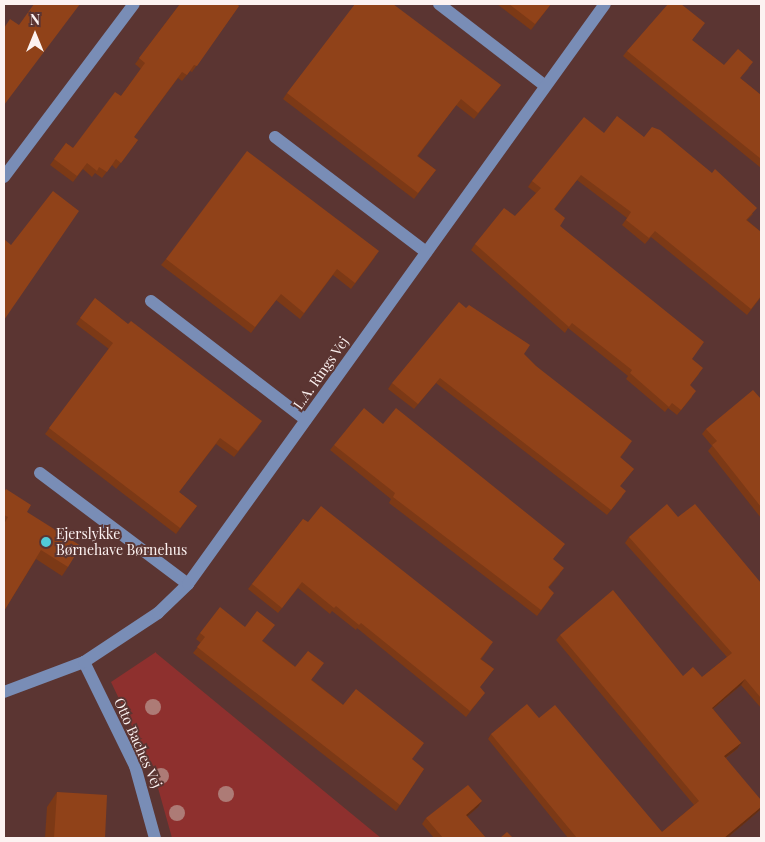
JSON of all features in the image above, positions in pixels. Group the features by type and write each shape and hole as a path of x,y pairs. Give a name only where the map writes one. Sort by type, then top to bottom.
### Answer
{"street":[{"path":"4,177 134,4"},
{"path":"439,4 544,85"},
{"name":"L.A. Rings Vej","path":"4,692 84,662 158,613 188,584 544,85 605,4"},
{"path":"275,137 426,252"},
{"path":"151,301 306,420"},
{"path":"40,473 188,584"},
{"name":"Otto Baches Vej","path":"84,662 135,766 155,838"}],"shaded area":[{"path":"156,652 381,838 172,838 153,770 111,682"}],"building":[{"path":"34,4 80,4 4,105 4,28 10,19 19,25"},
{"path":"180,4 237,4 239,6 197,66 194,65 187,75 182,72 134,137 138,140 121,163 116,159 107,172 99,167 97,171 87,163 77,176 54,159 66,143 73,148 115,92 121,96 145,63 139,58"},
{"path":"355,4 393,4 501,85 478,113 461,99 417,156 436,170 418,193 287,93"},
{"path":"509,4 551,4 535,24"},
{"path":"668,4 681,4 705,23 692,40 724,65 738,49 753,62 740,78 761,95 761,159 627,51"},
{"path":"617,116 644,137 652,127 660,130 712,173 715,169 757,208 746,220 761,232 761,296 751,309 655,231 649,238 626,220 631,212 581,175 554,209 565,218 560,226 704,342 692,359 703,368 690,385 696,391 681,410 672,403 669,407 630,373 632,370 572,323 569,327 475,244 504,208 515,216 541,188 532,181 584,117 604,133"},
{"path":"247,151 379,251 355,283 337,269 304,313 281,294 255,327 166,259"},
{"path":"53,191 79,211 4,320 4,239 11,245"},
{"path":"95,298 128,324 131,321 262,421 238,451 220,438 179,492 197,506 180,528 49,428 113,343 80,318"},
{"path":"459,302 466,308 469,305 530,345 524,354 536,366 632,441 620,457 634,469 620,486 626,491 611,510 440,378 418,404 392,383"},
{"path":"753,390 761,399 761,507 712,445 717,441 706,429"},
{"path":"364,408 383,424 396,408 565,544 553,559 564,568 548,587 554,593 541,610 393,497 395,493 334,445"},
{"path":"6,489 31,505 27,512 81,546 68,567 41,550 4,611 4,524 8,517 4,515 4,492"},
{"path":"667,504 678,517 695,504 761,583 761,698 745,679 712,708 741,743 724,756 761,800 761,807 724,838 577,838 491,734 527,704 539,718 555,705 662,832 699,801 560,635 613,590 683,676 693,667 702,677 732,653 629,537"},
{"path":"321,506 493,642 480,659 494,669 480,687 485,693 470,711 361,623 359,625 336,606 334,608 302,582 282,608 252,584 303,519 308,522"},
{"path":"220,607 245,627 257,611 275,625 262,641 295,667 308,651 324,663 311,680 343,705 356,689 424,743 412,759 424,769 400,805 197,647 205,637 200,633"},
{"path":"468,785 482,801 466,815 486,838 443,838 426,818"},
{"path":"57,792 107,795 105,838 54,838"},
{"path":"507,832 513,838 500,838"}],"place":[{"name":"Ejerslykke Børnehave Børnehus","path":"46,542"}]}
